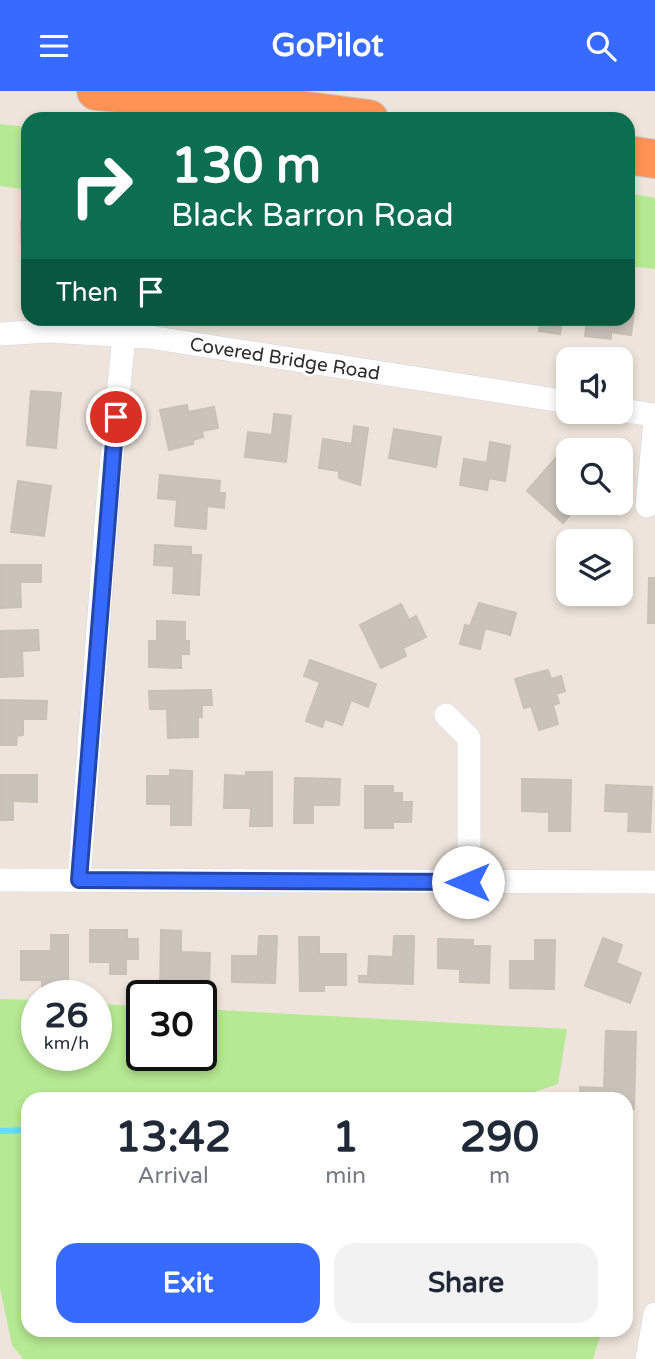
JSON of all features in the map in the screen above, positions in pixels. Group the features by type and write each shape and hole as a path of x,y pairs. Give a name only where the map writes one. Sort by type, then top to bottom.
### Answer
{"highway":[{"path":"96,91 316,112"},
{"path":"635,156 655,159"}],"street":[{"name":"Covered Bridge Road","path":"0,334 49,331 124,336 556,400"},
{"path":"79,880 108,498 124,336"},
{"path":"633,412 655,415"},
{"path":"647,506 655,421"},
{"path":"446,715 469,738 468,882"},
{"path":"0,880 655,882"},
{"path":"647,1359 655,1314"}],"green space":[{"path":"0,124 21,126 21,189 0,186"},
{"path":"635,194 655,198 655,269 635,267"},
{"path":"0,999 21,1000 21,1071 112,1071 112,1005 126,1005 126,1071 217,1071 217,1010 567,1029 558,1084 535,1092 21,1092 21,1337 600,1337 593,1359 23,1359 12,1345 0,1288"}],"building":[{"path":"539,326 561,326 560,334 539,331"},
{"path":"586,326 632,326 631,335 611,332 611,339 585,336"},
{"path":"31,391 61,393 56,448 27,445"},
{"path":"187,405 188,412 214,407 218,428 202,431 203,437 193,440 193,444 169,450 160,410"},
{"path":"274,414 291,416 286,462 245,457 248,432 272,435"},
{"path":"354,426 368,428 360,485 339,478 339,471 319,468 323,439 352,444"},
{"path":"394,429 441,437 436,467 389,458"},
{"path":"490,442 510,446 505,481 489,478 487,490 460,485 464,459 487,463"},
{"path":"556,458 556,515 570,515 563,523 527,491"},
{"path":"160,475 220,481 219,493 225,493 224,508 207,506 206,529 175,526 177,500 158,498"},
{"path":"18,481 51,486 44,536 11,532"},
{"path":"155,545 191,547 191,555 201,555 199,595 173,593 174,566 154,565"},
{"path":"0,565 41,565 41,582 20,582 21,607 0,608"},
{"path":"649,578 655,578 655,623 648,623"},
{"path":"479,603 516,613 510,635 485,628 480,649 460,644 465,625 470,626"},
{"path":"401,604 409,620 416,616 426,637 403,648 406,656 381,668 360,625"},
{"path":"157,621 185,622 185,641 189,641 189,654 181,654 181,668 149,667 149,641 157,641"},
{"path":"38,630 39,650 22,651 23,676 0,677 0,631"},
{"path":"310,660 376,684 368,707 351,700 342,725 325,719 322,727 306,721 320,682 304,676"},
{"path":"548,670 551,679 561,676 565,691 556,694 559,703 553,705 558,724 539,730 531,706 524,708 515,679"},
{"path":"211,690 212,705 202,705 202,717 198,717 198,737 168,738 167,709 150,709 149,691"},
{"path":"0,700 47,701 46,719 23,719 23,735 17,736 16,745 0,745"},
{"path":"170,770 192,771 191,825 171,825 171,804 147,804 147,776 170,776"},
{"path":"246,772 272,772 272,826 250,826 251,808 224,808 225,775 246,776"},
{"path":"0,775 37,775 37,802 13,801 13,820 0,820"},
{"path":"295,778 340,779 339,805 313,805 313,823 294,823"},
{"path":"522,779 571,780 570,831 549,831 549,812 522,811"},
{"path":"606,785 652,787 650,832 628,831 629,812 605,811"},
{"path":"365,786 393,786 393,793 402,793 402,802 412,802 411,822 393,822 393,828 365,828"},
{"path":"90,930 127,930 127,939 138,939 138,959 126,959 126,974 110,974 110,962 90,962"},
{"path":"161,930 181,931 181,952 210,953 209,980 160,980"},
{"path":"51,935 68,935 68,980 21,980 21,951 51,951"},
{"path":"259,936 277,936 275,983 232,982 232,956 258,956"},
{"path":"394,936 414,936 413,984 359,982 359,976 368,976 369,956 393,957"},
{"path":"299,937 319,937 319,954 346,954 346,985 324,985 324,991 300,991"},
{"path":"603,938 622,945 616,963 641,973 630,1003 585,986"},
{"path":"438,939 473,940 473,946 490,946 489,983 460,982 460,969 438,968"},
{"path":"535,940 555,940 554,989 510,988 510,961 535,961"},
{"path":"606,1031 636,1032 634,1109 633,1092 580,1092 580,1087 604,1088"}],"waterway":[{"path":"0,1131 21,1130"}],"route":[{"path":"116,417 79,880 468,882"}]}
